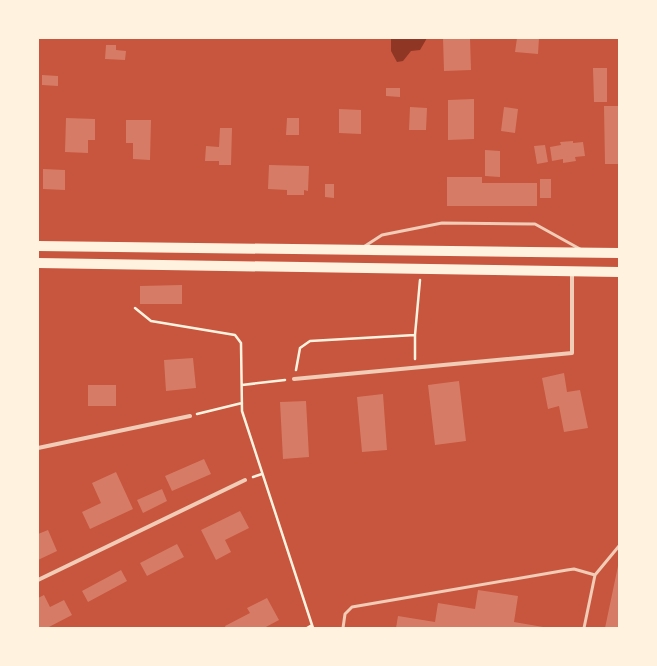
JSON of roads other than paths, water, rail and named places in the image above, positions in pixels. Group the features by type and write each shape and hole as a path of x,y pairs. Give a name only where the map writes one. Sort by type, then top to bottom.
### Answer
{"main road":[{"path":"38,246 619,253"},
{"path":"38,263 619,272"}],"street":[{"path":"294,380 415,367 572,353 572,272"},
{"path":"38,448 190,416"},
{"path":"38,580 245,480"}],"lane":[{"path":"358,251 382,235 442,222 535,224 587,253"},
{"path":"584,628 595,575 619,546"},
{"path":"343,628 345,614 352,607 574,569 595,575"}]}
